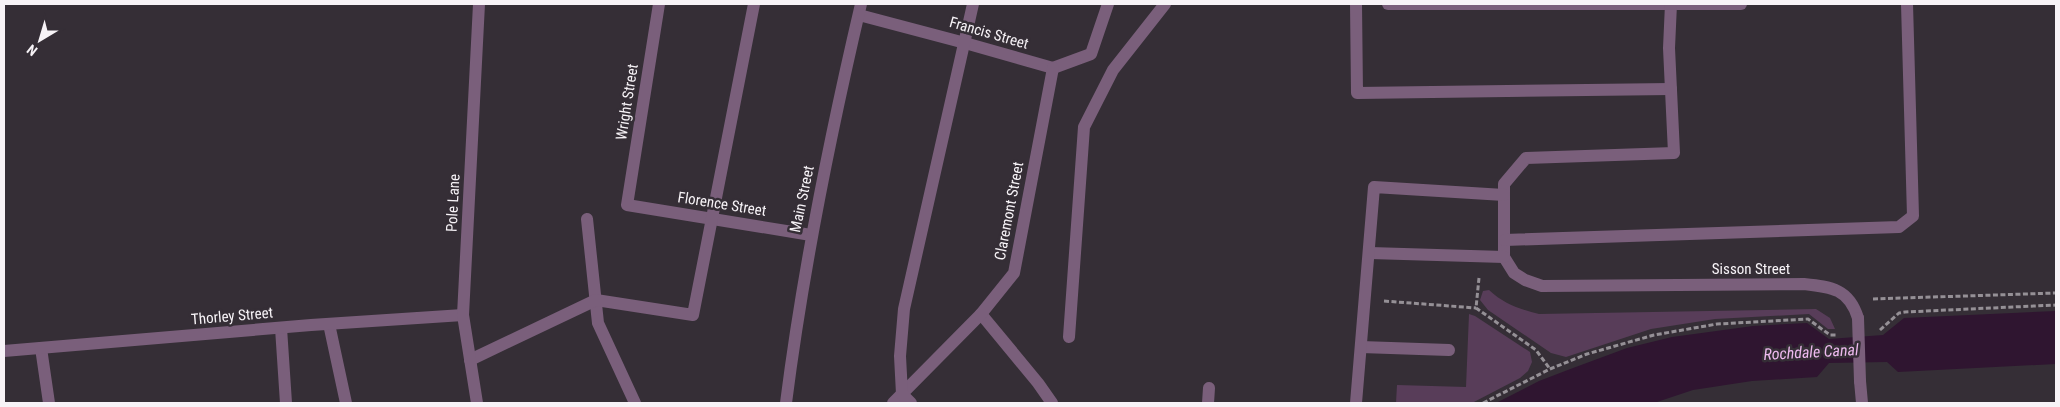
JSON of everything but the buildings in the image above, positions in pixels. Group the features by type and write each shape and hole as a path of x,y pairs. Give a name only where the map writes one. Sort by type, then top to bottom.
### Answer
{"street":[{"name":"Pole Lane","path":"477,403 463,315 480,4"},
{"name":"Wright Street","path":"627,205 659,4"},
{"path":"470,360 596,300 693,315 754,4"},
{"path":"902,400 900,356 904,309 973,4"},
{"path":"1053,68 1091,54 1108,4"},
{"path":"1069,337 1084,127 1113,70 1165,4"},
{"path":"1356,4 1357,93 1671,89"},
{"path":"1388,4 1741,4"},
{"path":"1370,253 1504,257 1504,184 1526,158 1674,153 1669,48 1671,4"},
{"path":"1504,240 1899,226 1913,216 1908,4"},
{"name":"Francis Street","path":"860,9 1053,68"},
{"name":"Main Street","path":"786,403 811,235 860,9"},
{"name":"Claremont Street","path":"902,400 981,314 1014,273 1053,68"},
{"path":"1356,403 1374,187 1504,195"},
{"name":"Florence Street","path":"627,205 811,235"},
{"path":"586,219 598,323 635,403"},
{"name":"Sisson Street","path":"1504,257 1514,272 1524,280 1542,286 1804,284 1825,286 1843,293"},
{"path":"1843,293 1854,304 1858,318 1862,403"},
{"path":"981,314 1038,382 1052,403"},
{"name":"Thorley Street","path":"4,351 329,324 463,315"},
{"path":"329,324 346,403"},
{"path":"281,328 286,403"},
{"path":"1361,347 1449,350"},
{"path":"41,348 49,403"},
{"path":"1208,403 1209,388"}],"path":[{"path":"1476,308 1478,282 1484,261 1504,257"},
{"path":"1843,293 1875,299 2056,293"},
{"path":"1365,299 1476,308 1536,350 1550,369"},
{"path":"1872,331 1881,330 1899,314 1906,312 2056,305"},
{"path":"1483,403 1550,369 1587,354 1654,335 1717,324 1808,319 1830,336 1838,335"}],"shaded area":[{"path":"1489,290 1500,299 1512,305 1539,314 1816,309 1830,318 1835,329 1828,329 1809,314 1715,319 1651,329 1566,357 1551,353 1488,310 1480,300 1483,291"},
{"path":"1469,314 1530,352 1532,362 1528,371 1520,378 1472,403 1396,403 1397,385 1466,387"}],"water":[{"name":"Rochdale Canal","path":"2056,311 2056,364 1898,372 1887,362 1829,363 1817,377 1752,381 1693,390 1654,403 1496,403 1539,381 1573,368 1627,348 1672,337 1753,326 1807,323 1829,339 1883,335 1904,318"}]}
